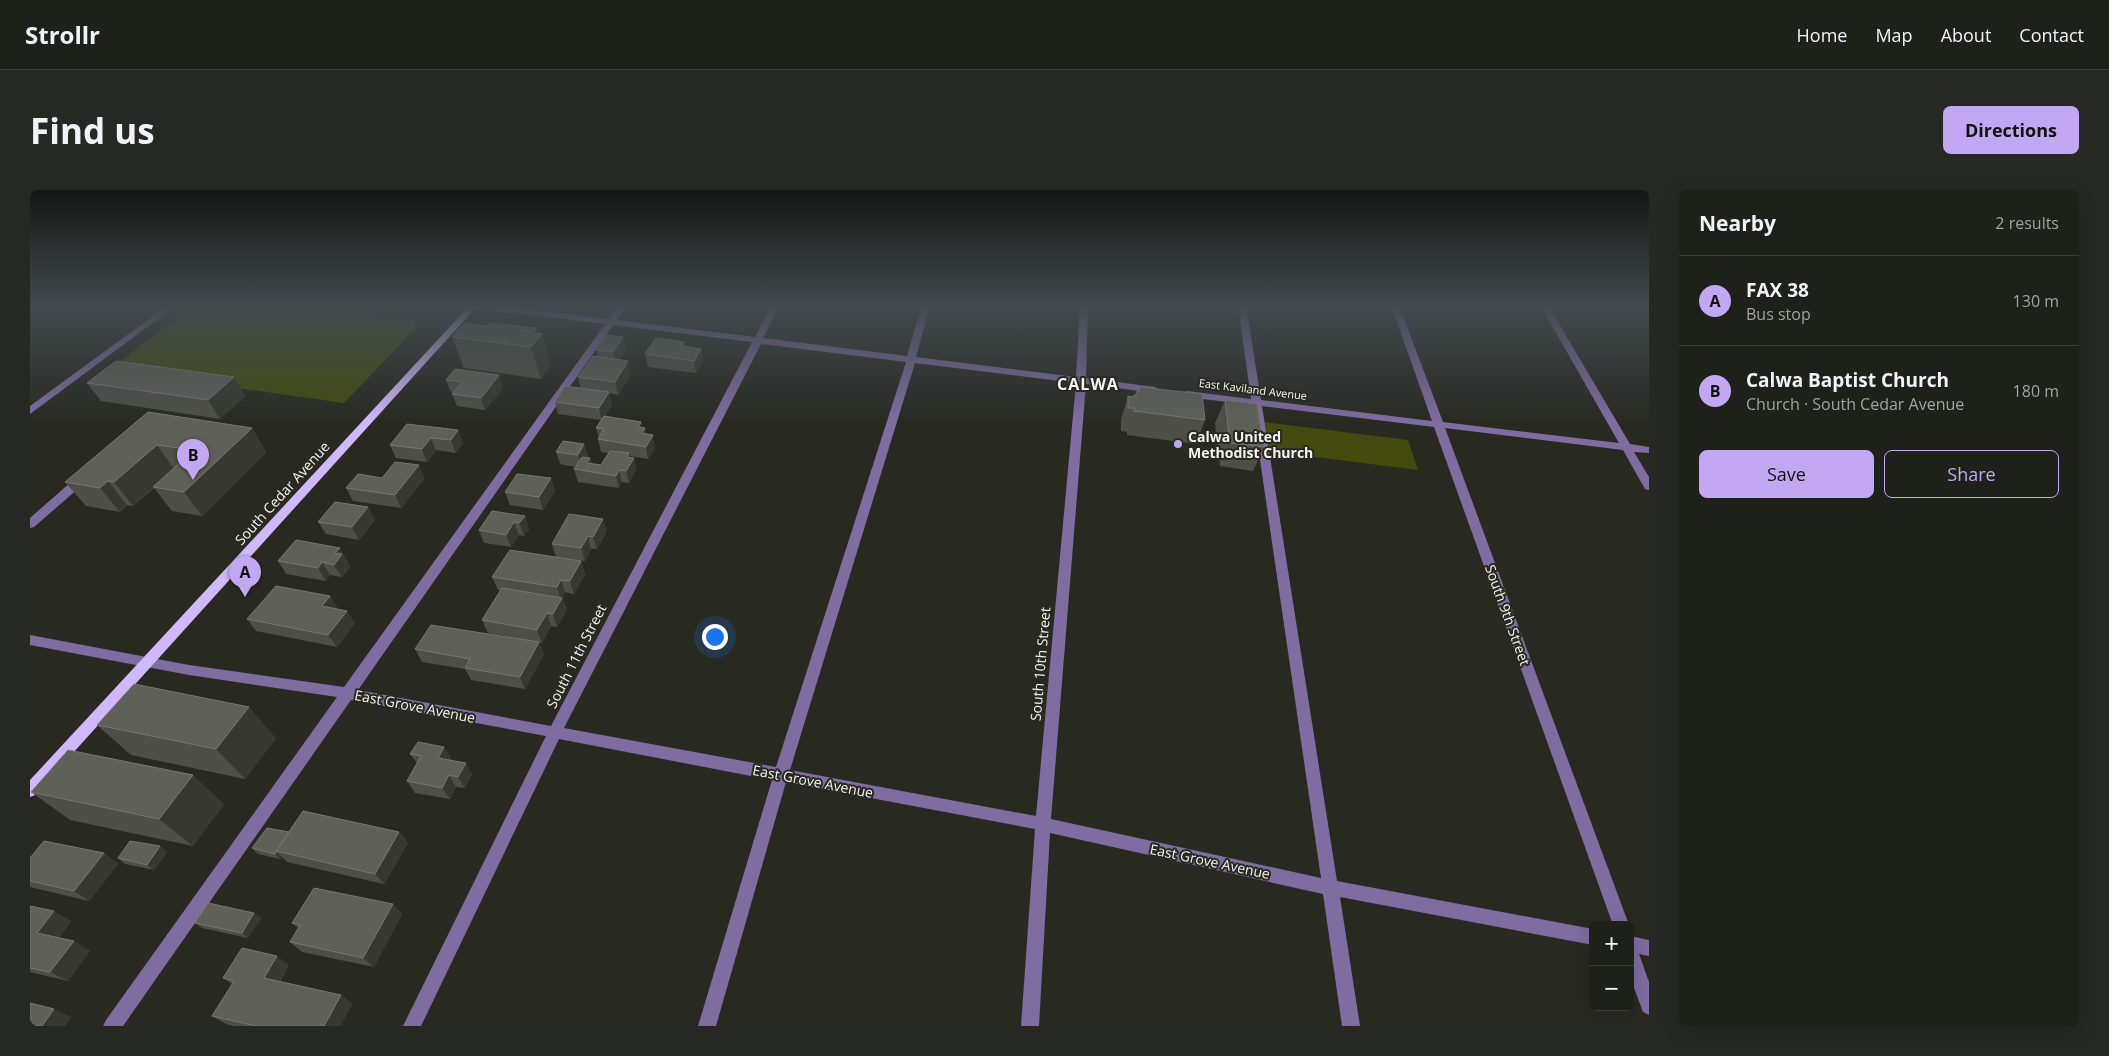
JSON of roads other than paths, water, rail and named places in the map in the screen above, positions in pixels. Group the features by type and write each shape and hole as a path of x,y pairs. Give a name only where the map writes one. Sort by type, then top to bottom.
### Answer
{"main road":[{"name":"South Cedar Avenue","path":"30,790 438,344"}],"street":[{"path":"30,412 120,344"},
{"path":"112,1026 595,344"},
{"name":"South 11th Street","path":"412,1026 555,732 756,344"},
{"name":"East Kaviland Avenue","path":"782,344 1649,450"},
{"path":"707,1026 781,775 915,344"},
{"name":"South 10th Street","path":"1030,1026 1043,824 1081,381 1082,344"},
{"path":"1248,344 1332,888 1351,1026"},
{"name":"South 9th Street","path":"1409,344 1620,921"},
{"path":"1567,344 1649,486"},
{"path":"30,524 89,474"},
{"name":"East Grove Avenue","path":"30,640 188,670 346,694 1043,824 1332,888 1589,936"},
{"path":"1634,945 1649,948"},
{"path":"1634,963 1649,1006"}],"place":[{"name":"Calwa United Methodist Church","path":"1178,444"},
{"name":"Calwa Baptist Church","path":"193,480"},
{"name":"FAX 38","path":"245,597"}],"district":[{"name":"CALWA","path":"1088,384"}]}
